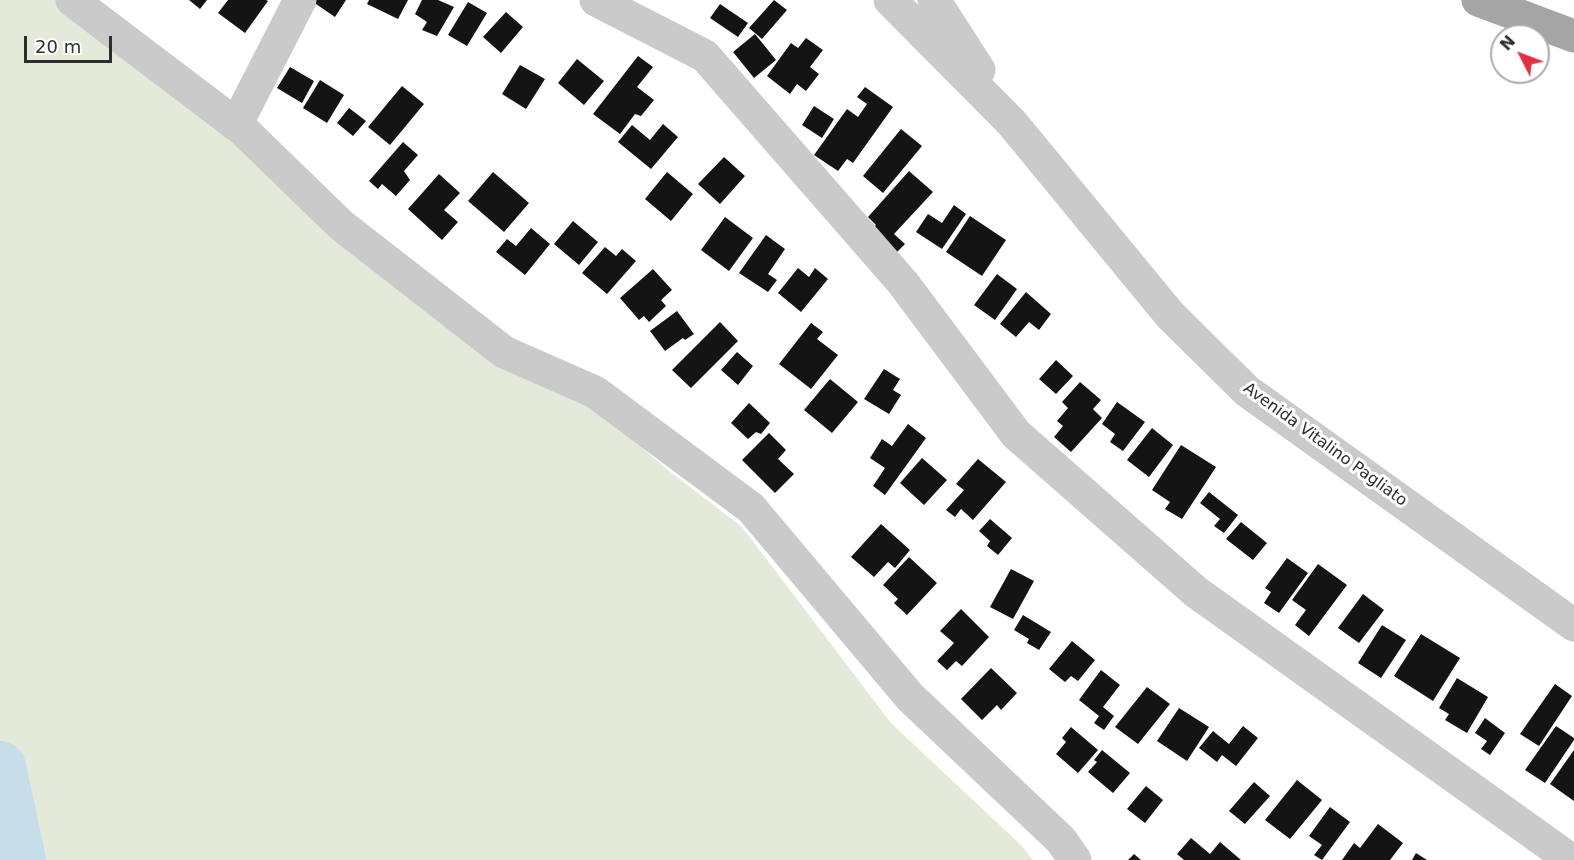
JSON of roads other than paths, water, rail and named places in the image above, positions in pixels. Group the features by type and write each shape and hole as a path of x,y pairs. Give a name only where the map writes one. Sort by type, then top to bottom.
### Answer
{"main road":[{"path":"1478,0 1574,36"}],"street":[{"path":"72,0 242,129 340,225 504,352 594,392 751,508 910,697 1061,840 1075,860"},
{"path":"236,125 300,0"},
{"path":"596,0 705,56 903,283 1016,435 1196,592 1571,860"},
{"path":"890,0 1012,123"},
{"path":"934,0 1012,123"},
{"name":"Avenida Vitalino Pagliato","path":"1012,123 1170,315 1247,391 1574,625"}],"waterway":[{"path":"0,767 20,860"}]}
